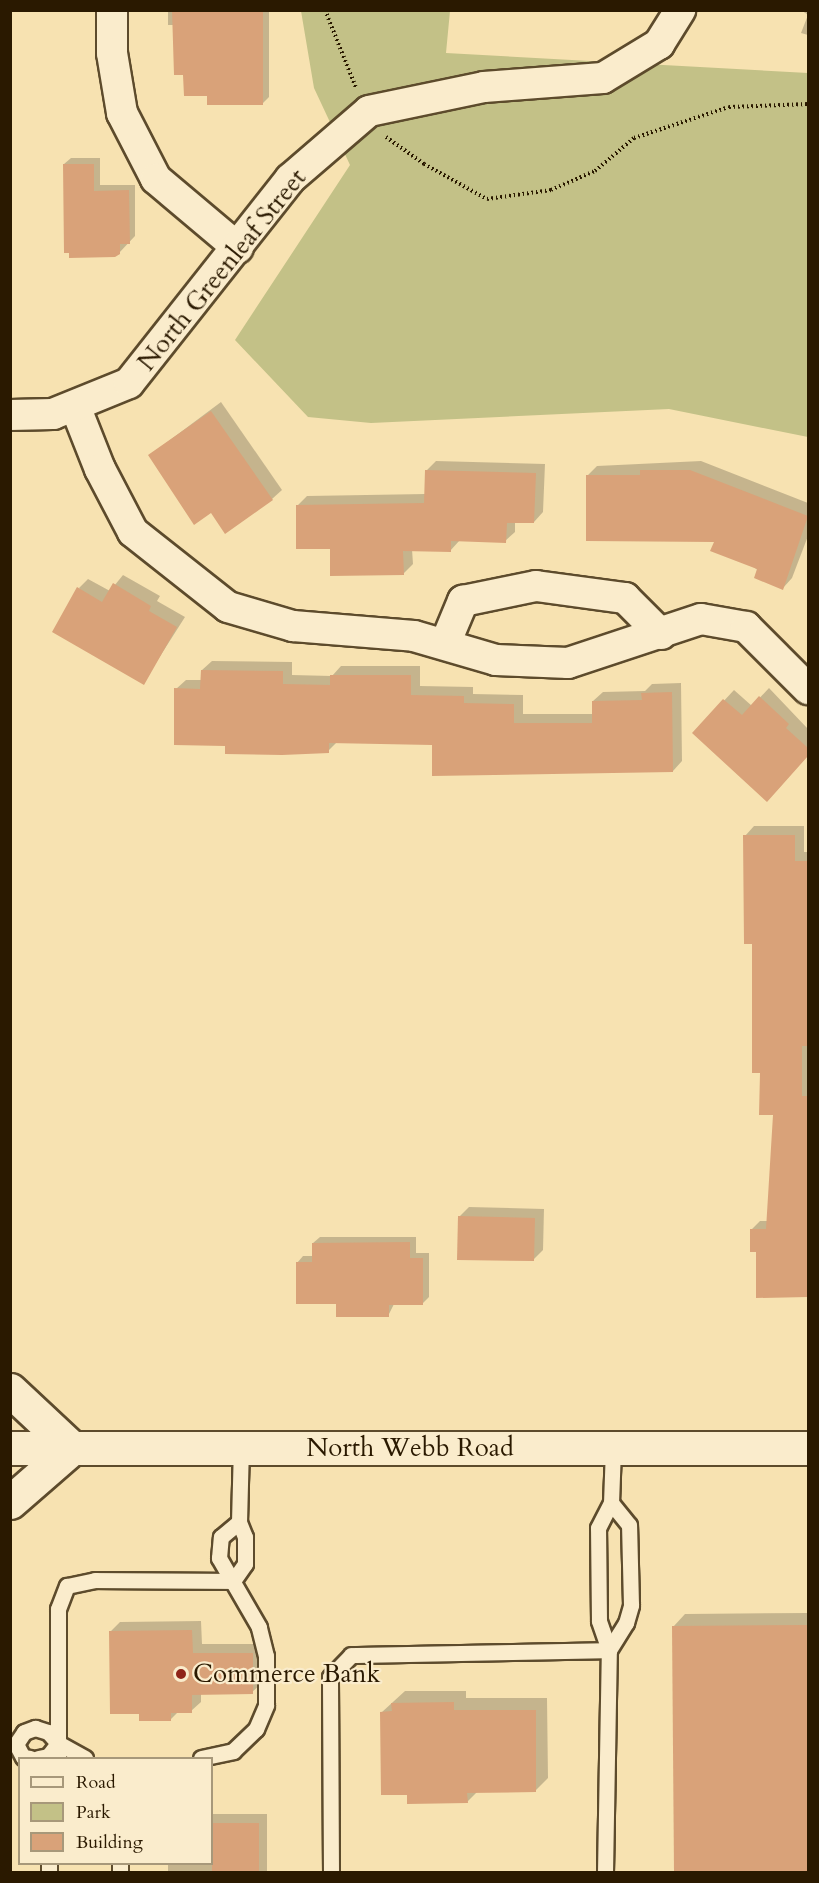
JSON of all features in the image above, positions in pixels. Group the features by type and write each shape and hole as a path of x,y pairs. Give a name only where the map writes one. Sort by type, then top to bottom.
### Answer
{"main road":[{"path":"10,1390 72,1448 10,1502"},
{"name":"North Webb Road","path":"10,1448 808,1448"}],"street":[{"path":"112,10 112,53 123,114 156,179 238,248"},
{"name":"North Greenleaf Street","path":"10,415 53,414 129,383 238,248 290,179 369,111 484,87 603,78 659,44 681,10"},
{"path":"75,406 100,469 133,532 228,607 293,626 414,636 496,660 568,663 701,619 746,627 808,689"},
{"path":"445,644 463,601 536,586 625,598 661,634"}],"lane":[{"path":"233,1581 244,1564 245,1537 239,1522 241,1448"},
{"path":"605,1872 609,1650 599,1621 598,1528 610,1503 613,1448"},
{"path":"609,1650 626,1623 631,1605 629,1525 610,1503"},
{"path":"206,1757 233,1751 256,1729 266,1705 266,1656 259,1627 219,1558 221,1537 239,1522"},
{"path":"58,1751 58,1609 67,1586 95,1580 233,1581"},
{"path":"331,1872 330,1677 351,1655 609,1650"},
{"path":"23,1757 13,1744 24,1731 35,1728 48,1731 58,1751"},
{"path":"43,1757 58,1751 81,1757"}],"path":[{"path":"325,10 351,79 381,133 424,164 487,199 551,190 595,171 634,138 729,107 808,104"}],"green space":[{"path":"301,11 450,11 446,53 808,73 808,437 669,409 371,423 308,417 235,340 350,165 314,88"}],"building":[{"path":"172,10 263,10 263,105 207,105 207,96 184,96 183,75 174,75"},
{"path":"63,164 94,164 94,191 129,190 130,244 120,244 120,254 115,257 69,258 69,253 64,253"},
{"path":"211,411 273,500 225,534 211,513 194,525 148,455"},
{"path":"425,470 536,473 534,523 507,523 506,543 451,541 451,552 403,551 404,575 330,576 330,549 296,549 296,505 424,503"},
{"path":"640,470 690,470 808,516 783,590 754,578 757,569 710,551 714,542 586,541 586,475 640,475"},
{"path":"113,583 151,606 149,611 177,627 144,685 52,632 77,587 102,602"},
{"path":"201,670 283,671 283,684 330,685 330,675 411,675 411,695 464,696 464,703 514,704 514,723 592,723 592,701 642,700 641,693 672,692 673,772 432,776 432,745 329,743 329,753 282,755 225,754 225,746 174,745 174,688 200,689"},
{"path":"759,696 789,724 786,728 808,748 808,756 767,802 692,733 723,699 742,715"},
{"path":"743,835 795,835 795,861 808,861 808,1046 802,1046 802,1096 808,1096 808,1297 756,1298 756,1252 750,1252 750,1229 766,1229 773,1115 759,1115 760,1073 752,1073 752,944 744,944"},
{"path":"458,1216 535,1218 534,1261 457,1260"},
{"path":"410,1242 410,1258 423,1258 423,1305 389,1305 389,1317 336,1317 336,1304 296,1304 296,1262 312,1262 312,1243"},
{"path":"808,1625 808,1872 674,1872 672,1626"},
{"name":"Commerce Bank","path":"192,1630 193,1653 253,1653 253,1694 192,1695 192,1713 171,1713 171,1721 139,1721 139,1714 110,1714 109,1631"},
{"path":"454,1702 454,1710 536,1710 536,1792 467,1793 468,1803 407,1804 407,1795 381,1795 380,1712 392,1711 391,1703"},
{"path":"213,1823 259,1823 259,1872 212,1872"}],"place":[{"name":"Commerce Bank","path":"181,1674"}]}
